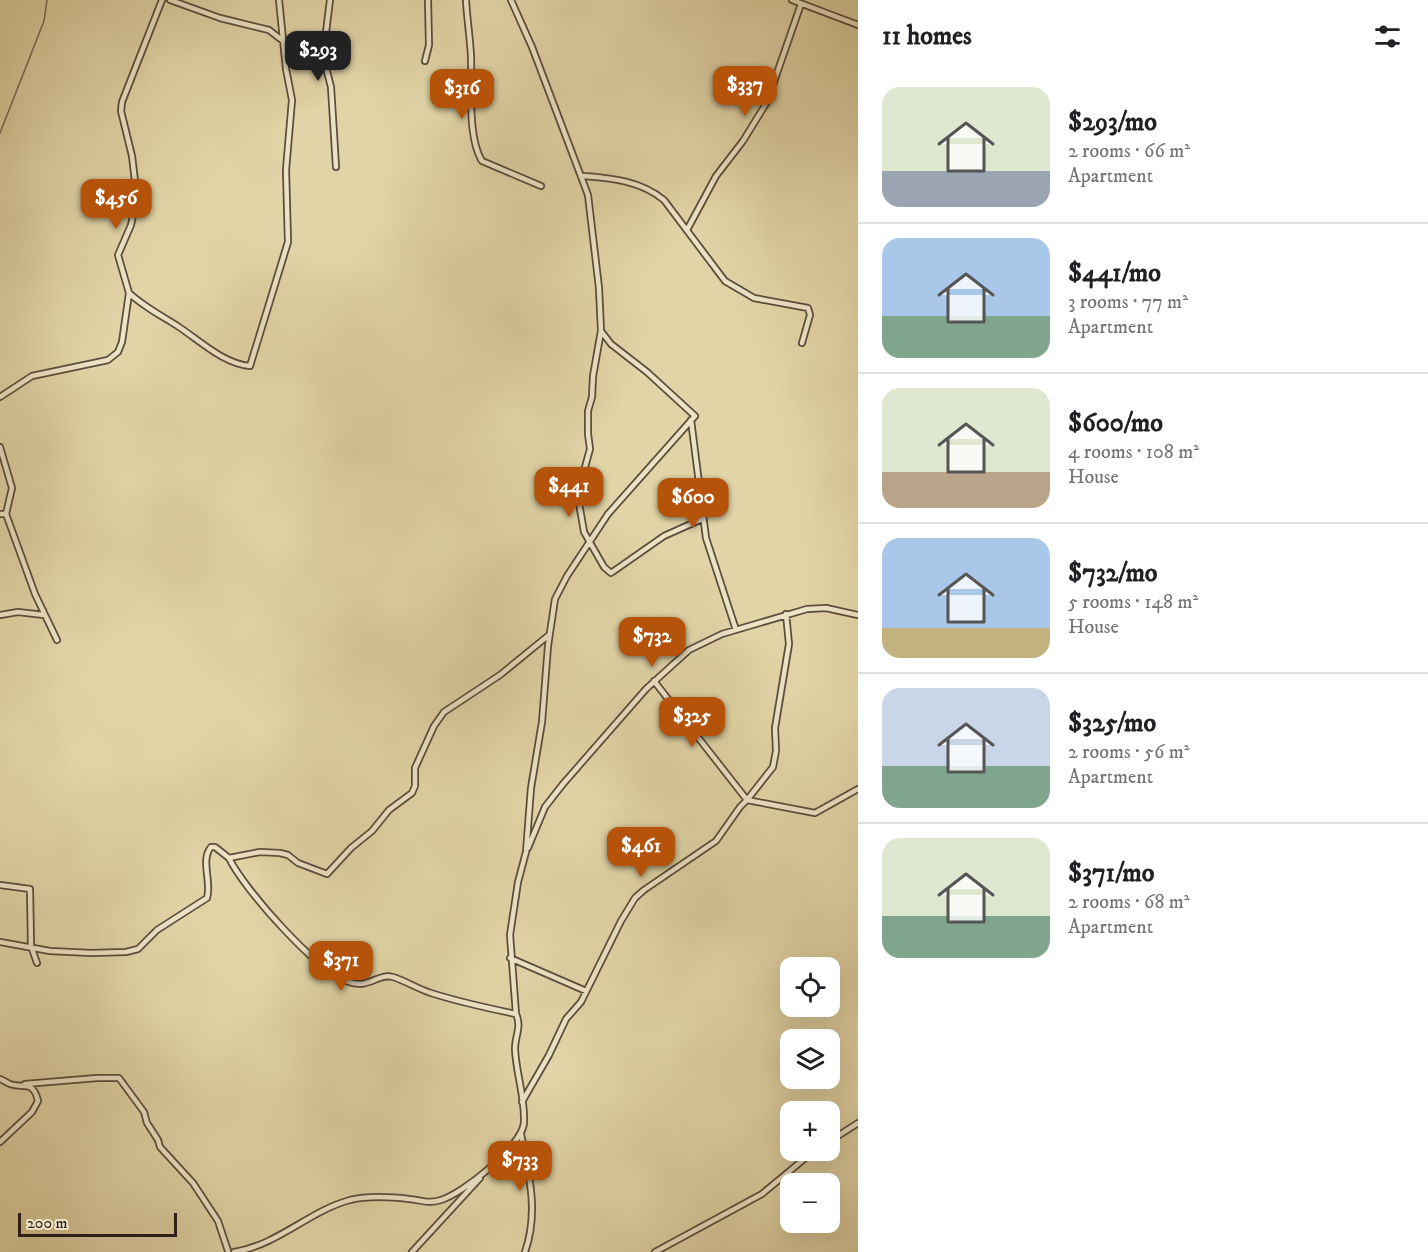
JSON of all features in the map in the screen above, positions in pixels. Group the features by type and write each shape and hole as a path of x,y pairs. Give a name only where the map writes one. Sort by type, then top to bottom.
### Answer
{"street":[{"path":"0,397 32,376 113,357 122,342 129,293 118,255 134,215 137,188 121,107 126,87 162,0"},
{"path":"170,0 219,18 269,30 287,44 323,56"},
{"path":"129,293 142,305 203,345 225,357 250,366 288,242 286,170 292,100 285,69 279,0"},
{"path":"330,0 323,56 331,87 336,166"},
{"path":"425,61 429,34 428,0"},
{"path":"466,0 471,57 471,103 477,152 482,161 541,186"},
{"path":"511,0 532,47 582,176 588,195 592,222 601,331 588,411 590,448 579,496 582,528 604,567 611,573 664,536 702,519"},
{"path":"792,0 858,25"},
{"path":"687,230 716,176 743,141 767,102 801,4"},
{"path":"582,176 616,178 654,192 664,200 725,281 754,298 808,308 810,315 802,343"},
{"path":"525,1252 531,1233 533,1204 521,1134 524,1120 515,1047 520,1023 516,1014 510,958 512,918 526,852 531,788 543,712 549,635 556,595 589,541 614,506 695,416 647,372 611,344 601,331"},
{"path":"691,420 702,519 709,550 736,630"},
{"path":"0,447 12,488 6,514 8,523 44,615 57,640"},
{"path":"0,514 6,514"},
{"path":"526,852 545,807 551,799 616,721 654,681 689,650 736,630 786,614 822,607 858,615"},
{"path":"0,615 18,612 44,615"},
{"path":"522,1102 549,1055 566,1019 581,1002 621,921 635,898 654,883 701,854 716,841 773,767 776,751 775,728 789,644 786,614"},
{"path":"229,858 261,852 280,853 327,874 344,854 374,829 389,810 412,793 415,786 415,768 434,726 444,712 500,675 549,635"},
{"path":"654,681 747,800 815,813 858,789"},
{"path":"0,942 50,951 90,953 126,952 138,949 157,930 207,898 209,888 207,855 210,847 214,847 229,858 253,894 319,962 339,978 361,985 383,977 392,977 430,993 516,1014"},
{"path":"0,885 30,889 31,946 37,963"},
{"path":"510,958 586,992"},
{"path":"0,1086 119,1078 144,1112 147,1123 158,1140 159,1147 193,1183 218,1221 229,1252 269,1242 315,1216 350,1200 410,1199 427,1203 454,1195 481,1176"},
{"path":"0,1079 10,1084"},
{"path":"0,1143 37,1104 35,1091 25,1084"},
{"path":"840,1135 858,1123"},
{"path":"412,1252 521,1134"},
{"path":"655,1252 762,1194 802,1161"}],"waterway":[{"path":"0,133 44,21 47,0"}]}
